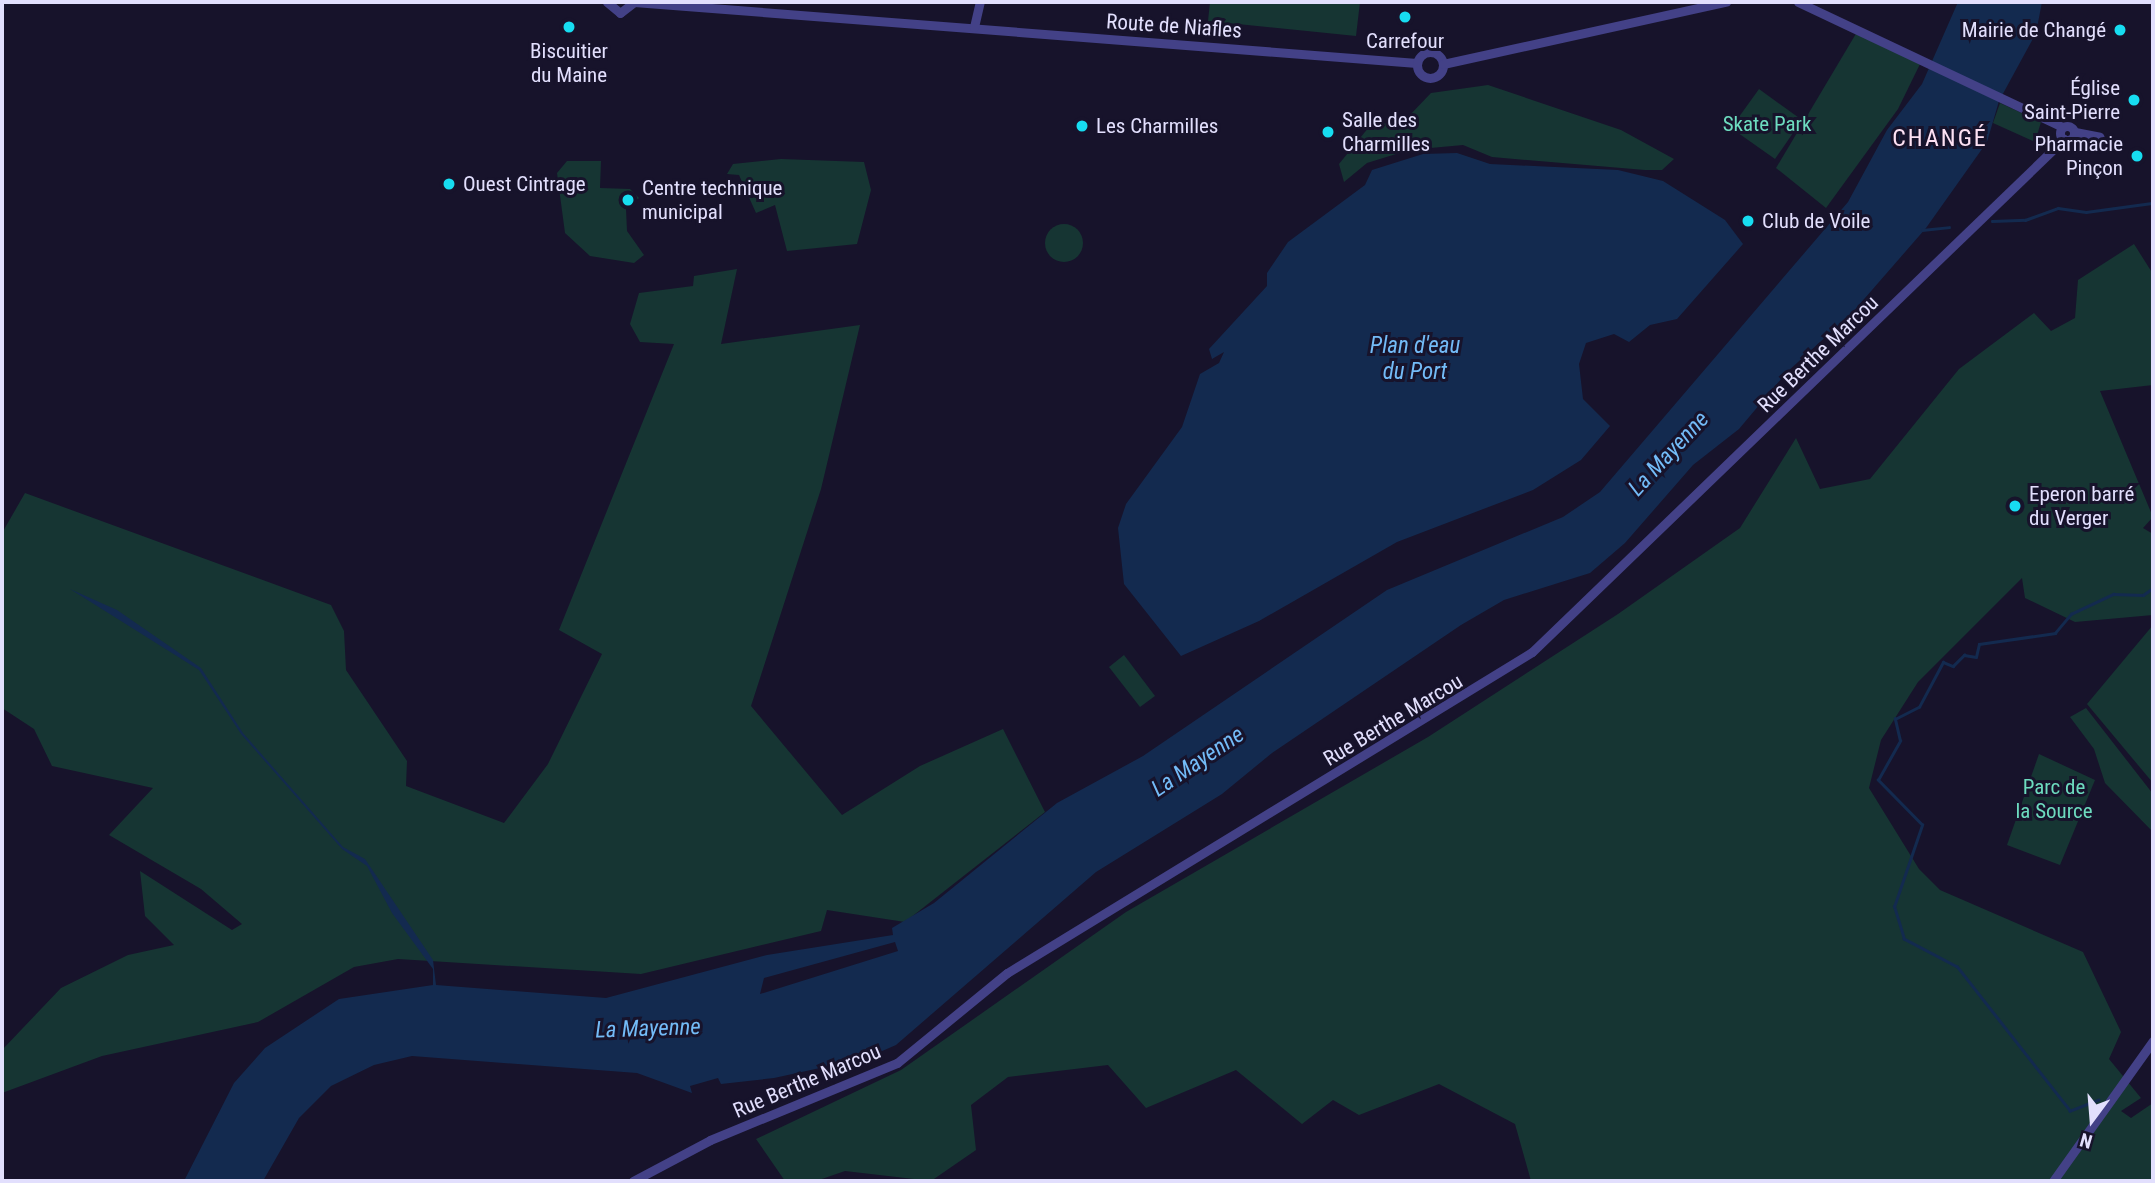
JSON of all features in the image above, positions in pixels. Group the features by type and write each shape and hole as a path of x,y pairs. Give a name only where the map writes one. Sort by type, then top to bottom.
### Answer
{"street":[{"name":"Route de Niafles","path":"607,2 621,13 634,2 1418,63"},
{"path":"974,27 980,2"},
{"path":"1443,64 1428,52 1418,63 1429,78 1443,64 1726,2"},
{"path":"1798,2 1901,48 2062,127 2100,137"},
{"path":"2062,127 2064,139"},
{"name":"Rue Berthe Marcou","path":"633,1181 710,1140 897,1063 1007,973 1532,652 2064,139 2075,132"},
{"path":"2053,1181 2153,1041"}],"green space":[{"path":"1210,2 1360,2 1356,36 1208,21"},
{"path":"1857,32 1921,62 1898,109 1826,208 1776,168"},
{"path":"1488,85 1621,130 1674,159 1662,170 1645,170 1492,157 1463,145 1409,150 1367,163 1344,182 1339,164 1369,127 1407,118 1431,93"},
{"name":"Skate Park","path":"1759,89 1802,120 1775,159 1731,128"},
{"path":"2000,103 2041,122 2035,142 1993,123"},
{"path":"781,159 864,162 871,190 857,244 787,251 775,205 756,213 739,175 727,174 733,164"},
{"path":"567,161 601,161 600,188 630,189 639,198 626,209 627,231 644,255 634,263 590,256 565,233 557,173"},
{"path":"1064,224 1078,229 1083,243 1078,257 1064,262 1050,257 1045,243 1050,229"},
{"path":"2134,244 2153,274 2153,385 2100,391 2153,517 2143,528 2153,534 2153,615 2075,622 2025,598 2022,578 1918,682 1881,740 1869,788 1919,869 1940,890 2083,952 2121,1032 2109,1059 2141,1098 2121,1111 2131,1118 2153,1103 2153,1181 1531,1181 1515,1124 1439,1084 1359,1115 1333,1100 1302,1124 1236,1070 1146,1108 1108,1065 1008,1077 971,1105 976,1150 931,1181 845,1171 816,1181 785,1181 756,1139 901,1070 1126,912 1428,737 1618,614 1740,528 1796,438 1820,489 1870,479 1959,369 2034,313 2051,331 2075,318 2078,280"},
{"path":"737,269 721,344 860,325 821,489 751,706 842,815 920,766 1003,729 1045,812 905,922 827,910 821,931 641,974 398,959 354,967 258,1022 102,1056 2,1093 2,1050 61,988 128,955 174,945 145,916 140,871 232,930 242,924 201,889 109,835 153,788 52,766 34,729 2,708 2,533 25,493 331,605 344,631 346,670 407,761 406,786 504,823 548,764 602,654 559,630 674,344 640,342 630,324 639,293 693,286 694,276"},
{"path":"2153,625 2153,783 2087,704"},
{"path":"1124,655 1155,696 1140,707 1109,667"},
{"path":"2086,708 2153,794 2153,832 2105,783 2094,749 2070,717"},
{"name":"Parc de la Source","path":"2039,754 2095,780 2060,865 2007,845"}],"water":[{"name":"La Mayenne","path":"1958,2 2042,2 2036,33 1999,101 1987,142 1926,228 1852,313 1787,372 1739,429 1693,465 1625,543 1590,573 1504,600 1461,625 1272,753 1222,794 1096,872 896,1045 866,1058 774,1078 721,1084 718,1078 690,1086 692,1093 637,1073 412,1056 374,1065 331,1086 299,1118 263,1181 184,1181 234,1083 265,1048 339,999 433,985 433,969 392,913 367,866 342,849 241,734 199,670 70,589 117,610 201,668 243,733 343,847 365,859 433,960 436,985 606,998 767,955 893,935 892,928 934,903 1057,803 1143,756 1387,590 1563,517 1600,492 1848,202 1887,130 1922,84","holes":["895,942 898,951 760,994 764,978"]},
{"name":"Plan d'eau du Port","path":"1457,153 1490,164 1618,170 1663,181 1725,220 1743,244 1677,319 1650,325 1629,342 1614,334 1586,343 1579,364 1583,399 1610,426 1581,460 1533,490 1397,542 1259,621 1181,656 1124,584 1118,528 1126,504 1182,427 1200,374 1219,363 1224,352 1212,359 1209,349 1267,286 1267,273 1288,242 1365,185 1372,170 1423,154"}],"waterway":[{"path":"1992,221 2025,220 2058,208 2086,212 2153,203"},
{"path":"1922,230 1949,227"},
{"path":"2099,1100 2070,1111 1957,967 1904,939 1894,907 1922,825 1878,780 1900,741 1895,719 1919,707 1943,662 1953,666 1964,655 1976,657 1979,644 2055,633 2071,614 2113,594 2143,595 2153,588"}],"place":[{"name":"Carrefour","path":"1405,17"},
{"name":"Biscuitier du Maine","path":"569,27"},
{"name":"Mairie de Changé","path":"2120,30"},
{"name":"Église Saint-Pierre","path":"2134,100"},
{"name":"Les Charmilles","path":"1082,126"},
{"name":"Salle des Charmilles","path":"1328,132"},
{"name":"Pharmacie Pinçon","path":"2137,156"},
{"name":"Ouest Cintrage","path":"449,184"},
{"name":"Centre technique municipal","path":"628,200"},
{"name":"Club de Voile","path":"1748,221"},
{"name":"Eperon barré du Verger","path":"2015,506"}],"district":[{"name":"CHANGÉ","path":"1940,139"}]}
